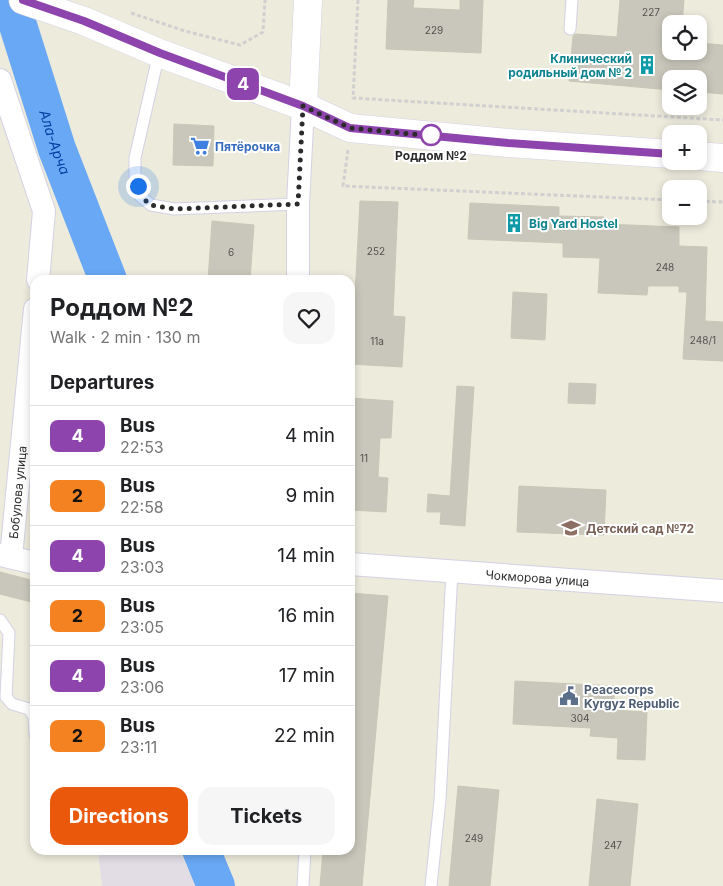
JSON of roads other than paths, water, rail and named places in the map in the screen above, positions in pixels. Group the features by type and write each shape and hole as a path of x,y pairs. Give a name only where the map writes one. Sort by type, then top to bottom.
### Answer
{"main road":[{"path":"23,0 84,21 160,53 303,106 350,128 508,143 662,153"},
{"path":"303,106 308,0"},
{"path":"707,157 723,158"}],"street":[{"path":"0,80 44,211 38,275"},
{"path":"298,275 298,204 303,106"},
{"name":"Бобулова улица","path":"5,556 30,349"},
{"path":"5,556 30,562"},
{"name":"Чокморова улица","path":"355,564 723,591"}],"lane":[{"path":"570,29 572,0"},
{"path":"160,53 135,158 135,176 140,196 151,205 174,209 298,204"},
{"path":"431,886 440,800 452,571"},
{"path":"0,620 9,633 3,697 12,704 30,711"},
{"path":"303,886 305,855"}],"waterway":[{"name":"Ала-Арча","path":"10,0 57,149 106,275"},
{"name":"Ала-Арча","path":"203,855 216,886"}],"place":[{"name":"Клинический родильный дом № 2","path":"647,65"},
{"name":"Роддом №2","path":"431,135"},
{"name":"Пятёрочка","path":"200,146"},
{"name":"Big Yard Hostel","path":"514,223"},
{"name":"Детский сад №72","path":"571,528"},
{"name":"Peacecorps Kyrgyz Republic","path":"569,696"}]}
